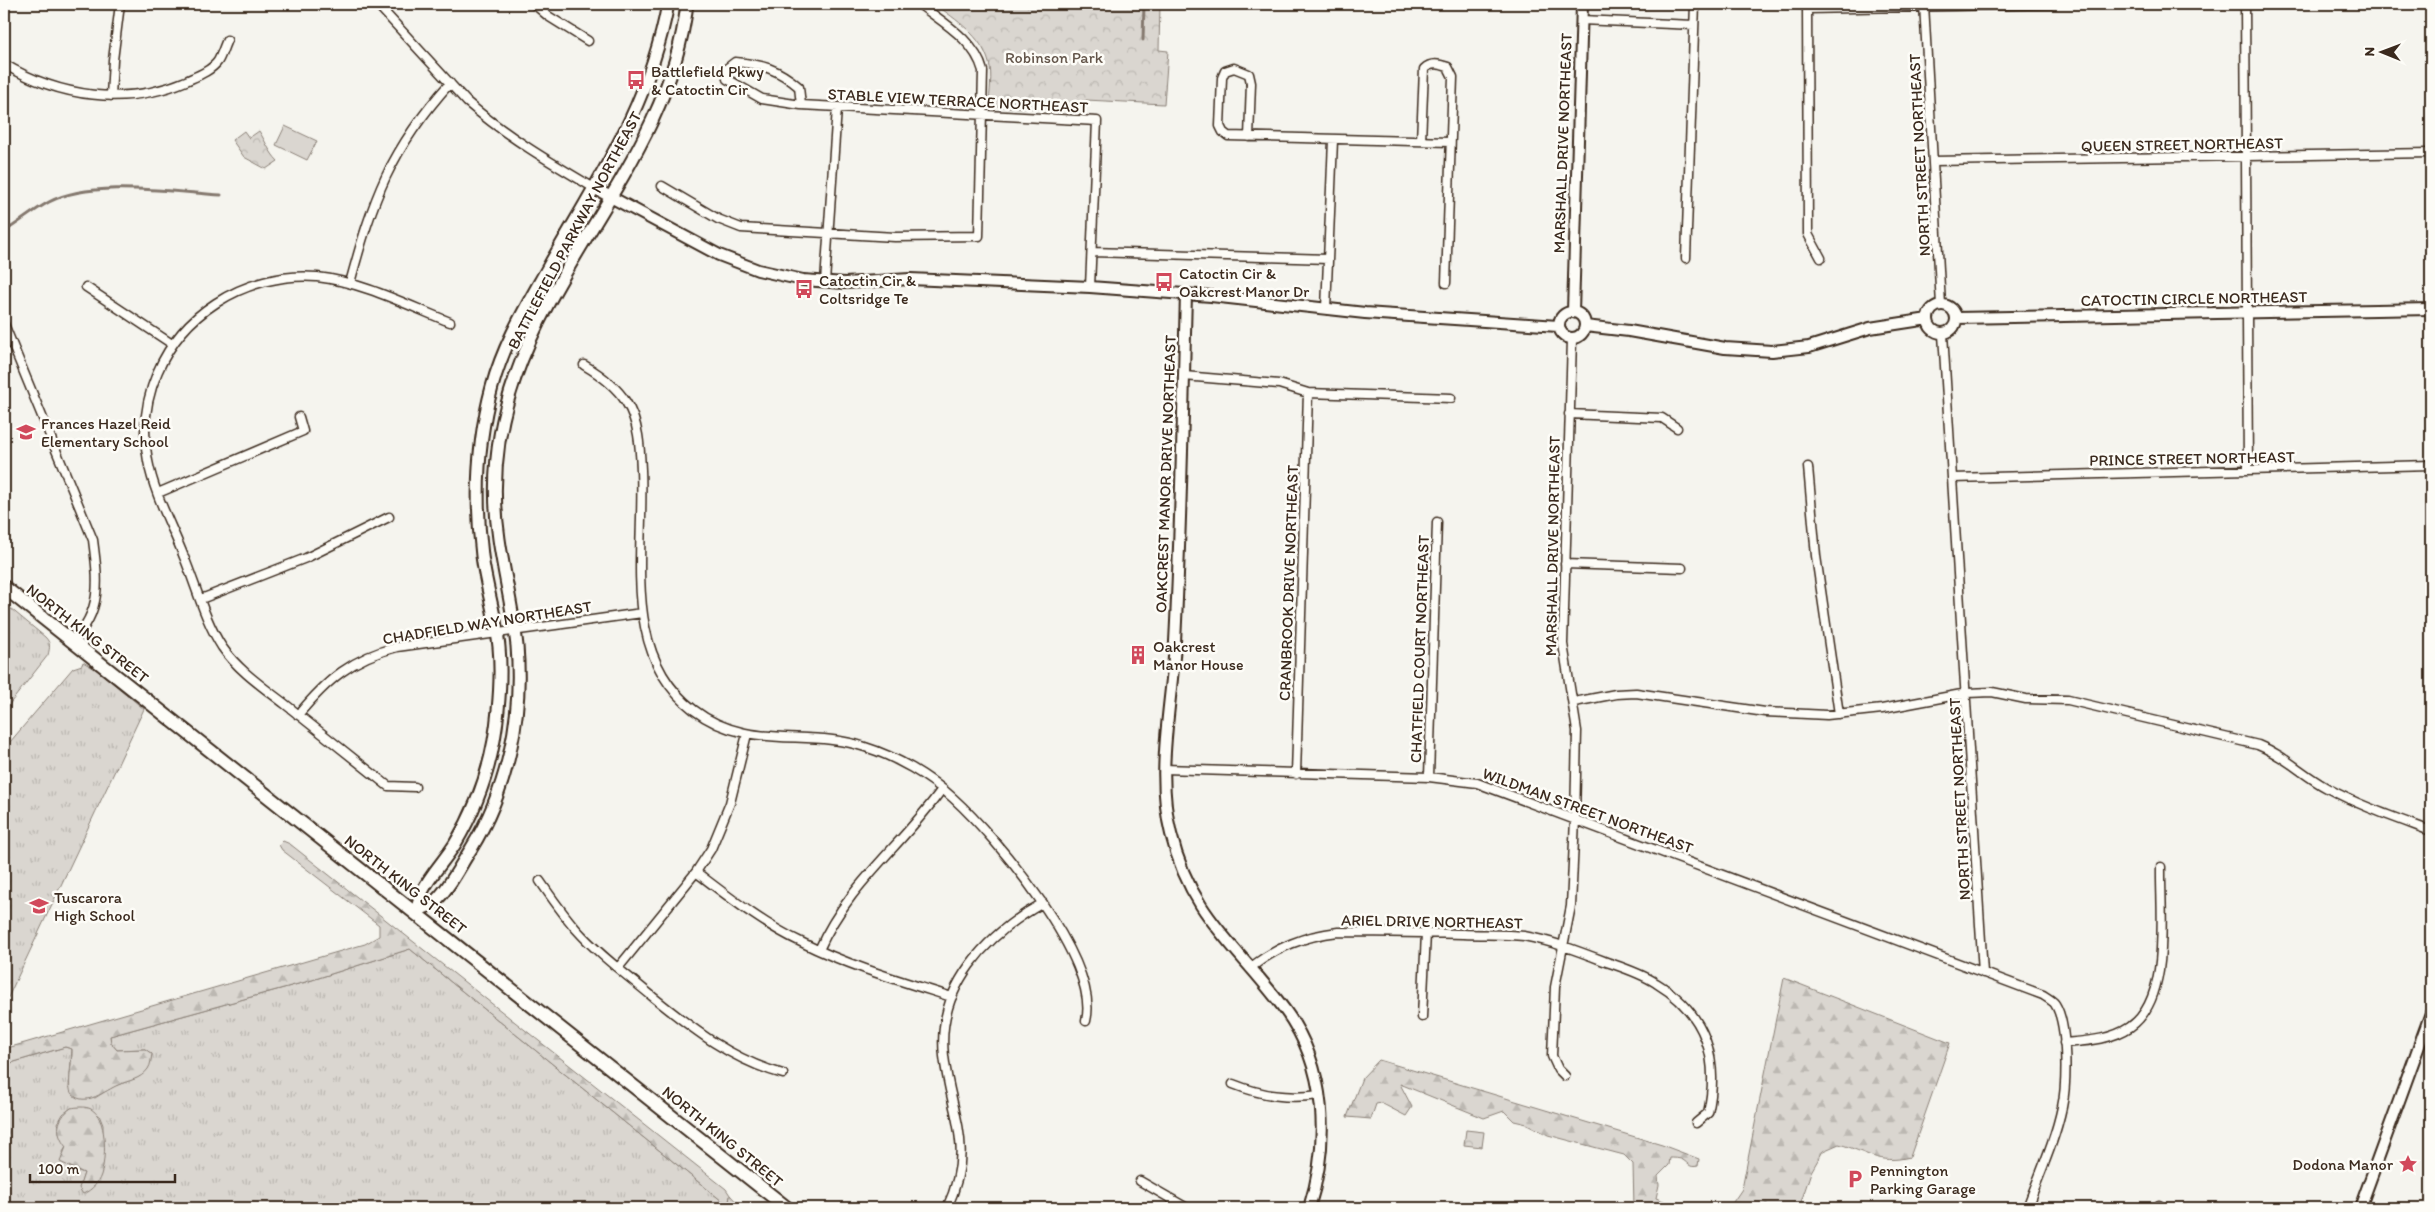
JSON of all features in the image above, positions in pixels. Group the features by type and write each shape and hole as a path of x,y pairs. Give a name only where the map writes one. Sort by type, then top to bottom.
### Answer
{"main road":[{"name":"BATTLEFIELD PARKWAY NORTHEAST","path":"417,911 422,891 455,844 470,816 487,769 495,734 500,690 496,634 482,558 477,505 479,461 487,408 495,378 512,333 631,122 661,41 668,4"},
{"name":"BATTLEFIELD PARKWAY NORTHEAST","path":"417,911 436,900 462,863 490,813 504,772 515,725 518,679 515,631 496,515 496,473 502,425 508,399 526,347 643,138 662,96 679,44 687,4"},
{"name":"NORTH KING STREET","path":"4,587 352,863 417,911 787,1208"}],"street":[{"path":"111,96 112,60 120,4"},
{"path":"377,4 467,102 499,129 594,188 688,240 738,263 778,275 825,282 910,278 1090,287 1186,294 1326,309 1558,326"},
{"path":"534,4 548,16 588,41"},
{"path":"662,186 718,219 741,228 896,237 978,236 983,71 978,55 968,43 919,4"},
{"name":"MARSHALL DRIVE NORTHEAST","path":"1572,312 1582,4"},
{"path":"1686,258 1695,4"},
{"path":"1820,258 1808,234 1807,6 2051,4"},
{"path":"2245,4 2248,470"},
{"name":"NORTH STREET NORTHEAST","path":"1924,5 1941,305"},
{"path":"1581,20 1694,25"},
{"path":"4,64 22,75 65,91 111,96 143,93 175,86 203,74 217,62 227,40"},
{"name":"STABLE VIEW TERRACE NORTHEAST","path":"801,106 799,87 779,72 760,64 735,62 726,68 727,79 745,91 762,99 801,106 1097,120 1090,287"},
{"path":"1421,141 1424,69 1428,65 1438,63 1448,66 1453,77 1446,284"},
{"path":"1249,137 1249,74 1234,68 1225,71 1222,78 1220,126 1228,136 1249,137 1333,140 1450,142"},
{"path":"350,283 364,234 385,176 405,139 426,110 450,83"},
{"path":"825,282 837,108"},
{"path":"1326,309 1333,140"},
{"name":"QUEEN STREET NORTHEAST","path":"1933,162 2431,154"},
{"path":"1092,252 1328,259"},
{"path":"415,788 388,786 252,678 229,655 214,632 158,493 148,463 146,415 158,372 172,344 205,310 248,287 283,278 300,277 315,277 350,283 450,322"},
{"path":"86,287 172,344"},
{"name":"OAKCREST MANOR DRIVE NORTHEAST","path":"1186,294 1175,642 1164,769 1166,809 1170,832 1189,888 1215,928 1286,1012 1296,1028 1312,1065 1320,1095 1322,1122 1320,1160 1308,1208"},
{"path":"1941,305 1952,308 1956,318 1953,329 1943,334 1932,330 1928,319 1931,311 1941,305"},
{"name":"CATOCTIN CIRCLE NORTHEAST","path":"1956,318 2431,308"},
{"path":"1572,312 1582,316 1585,326 1582,334 1572,339 1562,335 1558,326 1563,316 1572,312"},
{"path":"1585,326 1725,348 1772,351 1809,347 1870,328 1928,319"},
{"path":"4,324 93,540 98,575 92,616 85,628 73,640"},
{"name":"NORTH STREET NORTHEAST","path":"1943,334 1967,692 1983,973"},
{"name":"MARSHALL DRIVE NORTHEAST","path":"1565,1076 1558,1069 1552,1056 1555,988 1571,906 1575,819 1577,731 1574,702 1563,644 1572,339"},
{"path":"584,366 599,374 622,396 632,412 638,430 641,479 642,613 652,655 669,685 679,697 708,720 746,734 765,737 828,740 866,747 920,772 942,789 970,815 1043,903 1074,959 1085,986 1089,1001 1086,1021"},
{"path":"1184,376 1279,384 1308,392 1451,398"},
{"name":"CRANBROOK DRIVE NORTHEAST","path":"1296,774 1308,392"},
{"path":"1569,414 1662,418 1677,428"},
{"path":"158,493 304,431 299,417"},
{"name":"PRINCE STREET NORTHEAST","path":"1953,478 2431,465"},
{"path":"1808,467 1816,556 1839,714"},
{"path":"201,599 306,558 389,517"},
{"name":"CHATFIELD COURT NORTHEAST","path":"1429,777 1437,522"},
{"path":"1565,564 1682,568"},
{"name":"CHADFIELD WAY NORTHEAST","path":"298,715 332,677 380,651 642,613"},
{"path":"1574,702 1616,694 1636,693 1765,712 1839,714 1940,699 1967,692 1992,692 2026,699 2068,700 2258,745 2281,756 2324,787 2361,806 2431,831"},
{"path":"618,968 696,872 711,849 722,825 736,782 746,734"},
{"name":"WILDMAN STREET NORTHEAST","path":"1164,769 1429,777 1477,783 1983,973"},
{"path":"819,950 848,899 919,819 942,789"},
{"path":"2064,1043 2086,1041 2120,1032 2136,1022 2148,1005 2154,993 2160,959 2161,867"},
{"path":"696,872 766,922 819,950 855,965 952,997"},
{"path":"540,880 575,928 618,968 681,1020 715,1045 750,1063 783,1074"},
{"path":"947,1208 956,1183 961,1155 958,1119 943,1045 945,1015 950,999 966,970 984,946 1006,926 1043,903"},
{"name":"ARIEL DRIVE NORTHEAST","path":"1250,968 1267,955 1294,941 1316,934 1338,932 1522,936 1564,946 1655,982 1675,996 1691,1014 1706,1042 1713,1074 1714,1089 1708,1114 1696,1123"},
{"path":"1422,1016 1426,933"},
{"path":"1983,973 2020,986 2050,1000 2059,1014 2064,1043 2062,1105 2058,1124 2027,1208"},
{"path":"2360,1208 2431,1012"},
{"path":"1233,1084 1269,1096 1288,1098 1320,1095"},
{"path":"1140,1181 1187,1208"}],"green space":[{"name":"Robinson Park","path":"935,4 1160,4 1159,50 1168,51 1164,104 1086,100 1082,111 989,106 991,73 986,53 967,29"},
{"path":"285,126 317,141 307,160 276,145"},
{"path":"244,131 249,138 259,131 278,161 266,169 244,157 232,140"},
{"path":"4,603 45,637 50,647 48,655 4,711"},
{"name":"Tuscarora High School","path":"83,662 97,670 144,709 4,1006 4,749 73,668 82,665"},
{"path":"283,841 290,844 726,1189 730,1195 729,1202 722,1201 410,949 309,981 110,1036 111,1043 117,1050 145,1049 152,1054 150,1066 138,1078 89,1099 77,1098 70,1091 72,1049 65,1047 4,1065 4,1049 365,944 379,936 379,925 282,850 279,845"},
{"path":"410,949 722,1201 729,1202 730,1195 742,1208 14,1208 13,1204 4,1199 4,1065 65,1047 72,1049 69,1087 95,1098 113,1087 142,1075 148,1067 152,1054 145,1049 117,1050 111,1043 110,1036 309,981","holes":["71,1108 99,1115 103,1125 102,1171 81,1183 84,1173 70,1168 63,1152 66,1147 58,1123 63,1114"]},
{"path":"1784,978 1950,1043 1910,1157 1881,1159 1839,1144 1823,1151 1811,1172 1799,1208 1729,1208 1742,1189"},
{"path":"1379,1060 1662,1145 1699,1159 1698,1166 1693,1166 1682,1159 1670,1158 1669,1165 1658,1176 1659,1185 1656,1198 1681,1208 1634,1208 1633,1164 1624,1155 1548,1135 1527,1124 1514,1121 1504,1111 1484,1118 1400,1084 1412,1107 1406,1116 1381,1103 1376,1104 1371,1119 1347,1117 1362,1078"},
{"path":"86,1107 91,1109 100,1120 103,1128 104,1156 101,1175 95,1185 83,1194 79,1188 84,1173 60,1162 66,1147 60,1136 60,1121 71,1108"},
{"path":"1466,1130 1484,1132 1482,1147 1464,1145"}],"waterway":[{"path":"1143,40 1144,4"},
{"path":"7,230 49,202 66,195 87,191 133,189 221,195"}],"place":[{"name":"Battlefield Pkwy & Catoctin Cir","path":"636,80"},
{"name":"Catoctin Cir & Oakcrest Manor Dr","path":"1164,282"},
{"name":"Catoctin Cir & Coltsridge Te","path":"804,289"},
{"name":"Frances Hazel Reid Elementary School","path":"26,432"},
{"name":"Oakcrest Manor House","path":"1138,655"},
{"name":"Tuscarora High School","path":"39,906"},
{"name":"Dodona Manor","path":"2408,1164"},
{"name":"Pennington Parking Garage","path":"1855,1179"}]}
